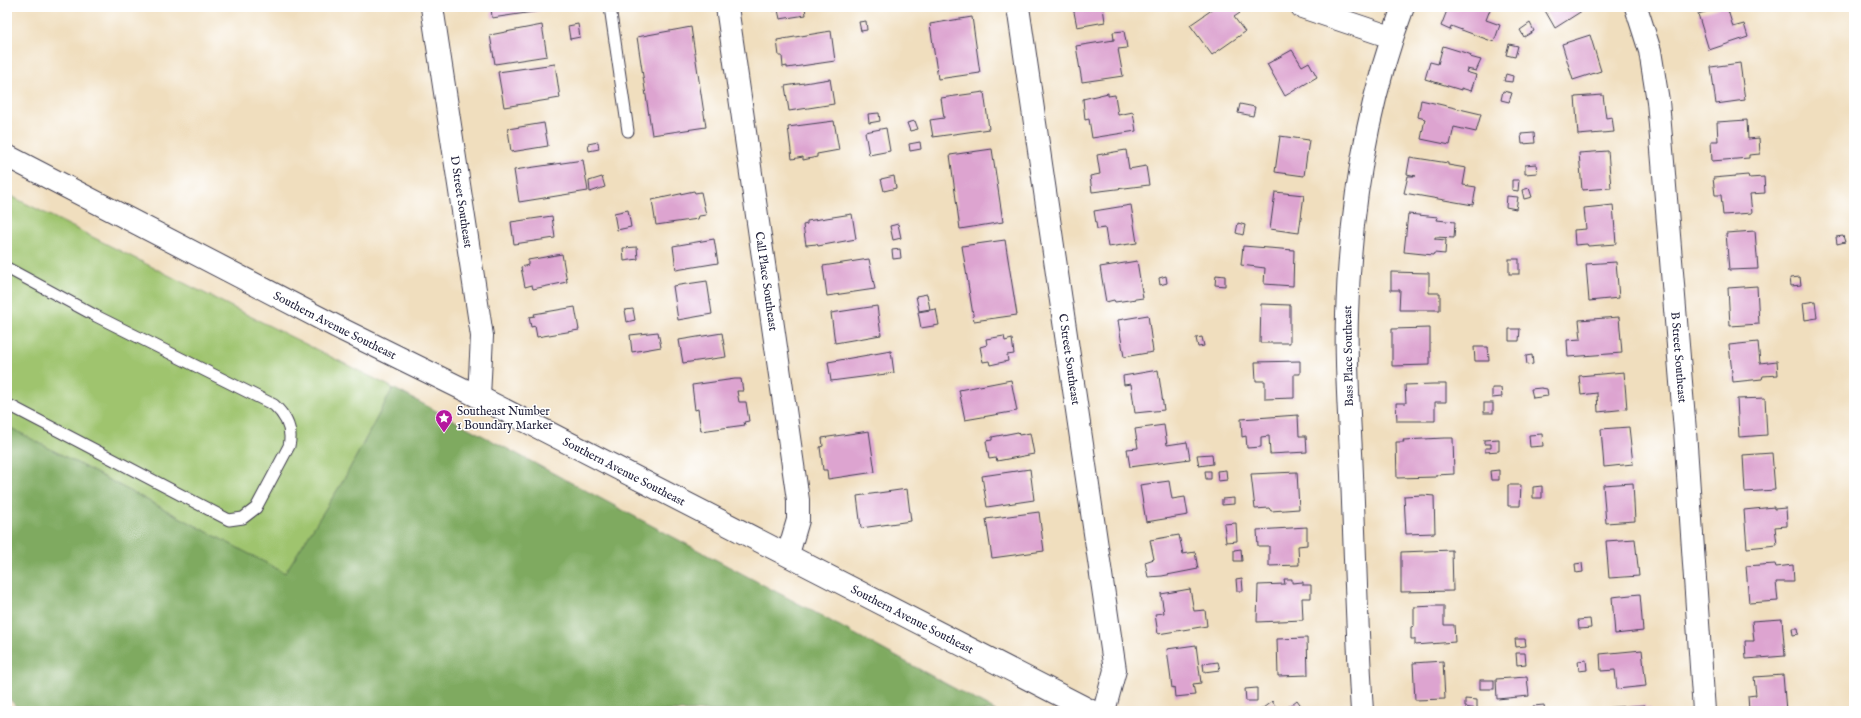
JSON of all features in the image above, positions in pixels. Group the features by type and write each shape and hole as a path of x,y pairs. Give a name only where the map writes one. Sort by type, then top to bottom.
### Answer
{"street":[{"name":"D Street Southeast","path":"432,7 482,336 479,397"},
{"name":"Call Place Southeast","path":"727,7 798,500 798,520 788,554"},
{"name":"C Street Southeast","path":"1018,7 1115,670 1104,711"},
{"path":"1302,7 1391,37"},
{"name":"Bass Place Southeast","path":"1362,711 1347,350 1348,277 1356,193 1369,120 1391,37 1402,7"},
{"name":"B Street Southeast","path":"1636,7 1650,51 1658,101 1685,431 1704,711"},
{"name":"Southern Avenue Southeast","path":"7,156 343,330 479,397 788,554 1091,711"}],"lane":[{"path":"610,7 628,131"},
{"path":"7,268 96,316 274,405 282,413 292,434 289,446 256,508 243,518 228,520 7,404"}],"green space":[{"path":"7,194 393,388 343,481 285,573 7,426"},
{"path":"393,388 803,606 996,711 20,711 7,696 7,426 285,573 343,481"}],"building":[{"path":"491,7 539,7 540,11 492,18"},
{"path":"772,7 805,7 806,15 780,19 778,10 773,11"},
{"path":"1073,7 1103,7 1105,22 1077,27"},
{"path":"1216,7 1236,8 1240,13 1234,17 1245,32 1212,55 1190,25"},
{"path":"1459,7 1491,7 1486,20 1500,25 1494,42 1451,26 1450,30 1441,26 1448,8 1458,10"},
{"path":"1543,7 1583,7 1585,9 1555,28"},
{"path":"1727,7 1733,27 1744,24 1748,37 1709,50 1698,14"},
{"path":"972,17 980,73 938,79 930,24"},
{"path":"866,21 867,30 861,31 859,22"},
{"path":"1530,23 1534,31 1524,37 1520,30"},
{"path":"578,24 580,37 570,39 568,26"},
{"path":"542,25 547,56 495,64 490,35"},
{"path":"691,27 706,127 652,135 637,37"},
{"path":"831,31 835,61 787,68 787,66 783,67 782,56 779,56 777,40"},
{"path":"1124,31 1127,48 1118,49 1123,76 1082,82 1076,46 1114,40 1113,32"},
{"path":"1590,35 1601,71 1573,80 1562,44"},
{"path":"1509,44 1518,46 1515,57 1506,55"},
{"path":"1443,46 1469,54 1471,55 1470,57 1481,60 1476,71 1467,69 1466,72 1476,75 1471,91 1461,88 1461,90 1425,79 1430,62 1438,64"},
{"path":"1292,50 1302,66 1309,62 1317,77 1285,96 1267,64"},
{"path":"1740,63 1745,100 1716,104 1711,67"},
{"path":"555,64 560,98 504,107 498,72"},
{"path":"1506,74 1513,76 1512,82 1504,81"},
{"path":"830,79 834,104 789,111 785,86"},
{"path":"1503,91 1512,93 1509,102 1501,100"},
{"path":"984,92 989,129 933,137 930,120 944,118 941,98"},
{"path":"1108,93 1108,96 1115,95 1118,115 1133,112 1136,131 1092,138 1089,119 1085,120 1083,99"},
{"path":"1603,95 1606,118 1612,117 1614,132 1578,135 1575,97"},
{"path":"1421,100 1481,114 1476,132 1454,127 1450,145 1421,139 1425,119 1418,117"},
{"path":"1240,104 1255,107 1253,116 1238,113"},
{"path":"879,113 880,121 869,123 868,114"},
{"path":"1747,120 1748,139 1759,138 1760,154 1749,155 1749,158 1712,161 1711,141 1718,141 1717,122"},
{"path":"834,121 839,150 817,154 817,157 803,160 803,157 792,159 788,127"},
{"path":"915,121 918,129 910,131 907,123"},
{"path":"544,123 548,146 511,152 508,129"},
{"path":"886,128 890,151 869,155 865,132"},
{"path":"1534,133 1535,143 1522,144 1521,134"},
{"path":"1280,136 1309,140 1304,176 1275,172"},
{"path":"598,142 599,149 589,151 588,144"},
{"path":"920,142 921,149 910,151 909,144"},
{"path":"992,149 1003,222 960,229 950,155"},
{"path":"1126,150 1129,169 1146,166 1149,185 1092,192 1090,176 1100,174 1097,155"},
{"path":"1608,151 1611,188 1582,190 1579,153"},
{"path":"1410,157 1448,163 1448,165 1466,168 1463,185 1476,187 1473,205 1404,193 1408,176 1416,176 1407,174"},
{"path":"583,160 588,191 519,202 514,170"},
{"path":"1536,164 1537,173 1525,174 1525,165"},
{"path":"1748,175 1749,178 1764,177 1765,193 1750,194 1752,213 1723,215 1721,195 1715,195 1713,178"},
{"path":"894,176 896,188 884,191 881,179"},
{"path":"602,177 605,187 590,192 589,181"},
{"path":"1512,180 1519,180 1518,191 1512,190"},
{"path":"1529,188 1532,197 1524,199 1522,190"},
{"path":"694,191 695,193 701,192 706,215 699,216 698,219 656,225 652,200"},
{"path":"1275,192 1304,195 1299,233 1270,229"},
{"path":"1507,196 1518,197 1516,209 1506,207"},
{"path":"1131,205 1137,243 1108,247 1105,228 1097,229 1094,211"},
{"path":"1613,205 1616,244 1588,246 1587,244 1575,245 1574,230 1586,229 1584,208"},
{"path":"628,210 631,227 617,230 614,213"},
{"path":"852,214 856,239 818,246 817,244 806,245 803,225 807,224 807,221"},
{"path":"1408,214 1438,217 1437,220 1455,222 1454,238 1435,237 1435,239 1446,240 1445,254 1434,253 1433,255 1404,252"},
{"path":"552,216 555,238 514,244 511,222"},
{"path":"1238,223 1245,225 1243,235 1236,233"},
{"path":"898,224 901,238 893,240 890,226"},
{"path":"1755,231 1758,269 1729,270 1726,233"},
{"path":"1843,236 1845,242 1837,244 1836,237"},
{"path":"714,239 718,263 676,270 673,246"},
{"path":"1005,240 1017,315 974,321 962,246"},
{"path":"1243,246 1294,250 1293,286 1264,284 1265,268 1241,265"},
{"path":"637,247 638,259 624,261 623,248"},
{"path":"900,249 901,258 893,259 892,250"},
{"path":"562,254 567,282 533,289 532,285 525,287 521,267 528,265 528,260"},
{"path":"869,259 875,289 827,296 823,266"},
{"path":"1509,259 1519,259 1519,274 1509,274"},
{"path":"1137,261 1143,298 1106,302 1100,267"},
{"path":"1616,262 1619,298 1589,301 1586,264"},
{"path":"1391,272 1429,273 1429,293 1440,293 1440,310 1399,310 1400,290 1391,290"},
{"path":"1216,275 1225,276 1225,286 1215,285"},
{"path":"1166,276 1167,283 1160,285 1159,278"},
{"path":"1800,277 1801,285 1791,286 1790,278"},
{"path":"707,281 712,314 678,320 673,286"},
{"path":"1757,286 1759,324 1730,326 1728,288"},
{"path":"927,294 930,309 919,311 916,296"},
{"path":"1815,301 1817,318 1805,320 1803,303"},
{"path":"1261,304 1290,305 1290,343 1260,343"},
{"path":"877,306 881,335 835,343 831,313"},
{"path":"575,307 579,330 537,337 535,326 531,327 529,317 535,316 534,314"},
{"path":"633,309 635,320 627,322 625,310"},
{"path":"936,309 939,325 921,328 918,312"},
{"path":"1148,315 1153,352 1124,357 1118,320"},
{"path":"1619,317 1622,353 1568,357 1567,340 1581,339 1579,320"},
{"path":"1430,328 1430,365 1392,366 1392,329"},
{"path":"1509,329 1520,329 1519,341 1509,341"},
{"path":"658,332 661,347 632,352 630,335"},
{"path":"722,333 726,357 683,363 679,340"},
{"path":"1004,336 1005,341 1012,339 1014,354 1007,355 1008,361 990,365 989,361 983,362 980,347 987,345 986,339"},
{"path":"1202,337 1204,346 1198,347 1196,338"},
{"path":"1758,342 1760,363 1777,361 1778,375 1763,376 1762,379 1733,382 1729,345"},
{"path":"1474,347 1488,347 1489,361 1475,361"},
{"path":"891,351 894,373 831,381 828,362"},
{"path":"1532,355 1533,364 1527,365 1526,356"},
{"path":"1300,361 1300,374 1294,374 1294,398 1265,399 1265,381 1256,381 1255,362"},
{"path":"1158,370 1164,410 1135,413 1131,384 1124,385 1123,376"},
{"path":"1624,372 1627,409 1598,412 1597,393 1581,395 1579,376"},
{"path":"741,379 743,391 737,391 739,402 746,402 749,421 744,422 745,425 701,431 698,409 695,410 692,385"},
{"path":"1011,380 1017,411 965,420 959,390"},
{"path":"1446,384 1446,402 1435,402 1435,421 1397,421 1396,403 1406,403 1405,385"},
{"path":"1492,388 1501,388 1502,397 1492,398"},
{"path":"1531,389 1547,389 1548,396 1533,398"},
{"path":"1765,398 1767,435 1739,437 1737,399"},
{"path":"1484,403 1493,403 1493,413 1484,413"},
{"path":"1298,415 1299,436 1306,436 1307,452 1270,454 1269,436 1261,437 1261,447 1247,448 1246,436 1242,437 1241,419"},
{"path":"1164,425 1167,445 1187,442 1190,459 1130,467 1127,449 1138,448 1135,429"},
{"path":"1629,427 1633,464 1604,467 1601,429"},
{"path":"869,431 875,472 828,479 827,470 823,470 820,447 823,446 822,438"},
{"path":"1018,432 1019,435 1030,433 1034,454 997,461 996,458 989,459 986,441 992,440 992,437"},
{"path":"1542,434 1543,446 1530,447 1529,435"},
{"path":"1453,438 1454,474 1436,475 1436,477 1397,478 1396,442 1404,442 1403,440"},
{"path":"1499,439 1499,451 1485,452 1485,448 1491,448 1491,444 1484,444 1484,440"},
{"path":"1772,453 1775,490 1745,492 1743,455"},
{"path":"1212,454 1213,464 1199,466 1197,455"},
{"path":"1030,469 1034,500 987,507 982,476"},
{"path":"1226,470 1227,480 1218,481 1217,471"},
{"path":"1499,470 1499,480 1491,480 1490,471"},
{"path":"1205,471 1211,471 1211,479 1206,479"},
{"path":"1297,472 1299,509 1271,511 1269,508 1255,509 1251,474"},
{"path":"1169,481 1172,499 1185,497 1188,515 1146,522 1140,485"},
{"path":"1633,483 1635,521 1606,523 1603,485"},
{"path":"1508,485 1521,485 1520,506 1508,506"},
{"path":"1542,486 1542,498 1533,498 1533,487"},
{"path":"907,489 911,521 861,528 857,496"},
{"path":"1404,496 1434,496 1435,533 1406,534"},
{"path":"1234,498 1234,504 1222,505 1222,499"},
{"path":"1774,507 1774,509 1786,508 1787,526 1775,527 1777,545 1747,548 1744,510"},
{"path":"1039,512 1044,551 992,558 986,519"},
{"path":"1236,523 1237,541 1226,542 1224,524"},
{"path":"1307,527 1307,545 1298,546 1299,565 1269,566 1269,546 1258,546 1257,530"},
{"path":"1179,535 1183,554 1195,552 1198,569 1162,576 1148,577 1145,562 1154,559 1150,540"},
{"path":"1635,539 1639,576 1609,578 1606,541"},
{"path":"1241,549 1242,561 1234,561 1234,550"},
{"path":"1452,550 1453,591 1401,592 1401,552"},
{"path":"1582,563 1583,572 1576,573 1575,564"},
{"path":"1775,564 1776,567 1793,565 1794,582 1776,582 1778,601 1749,603 1746,566"},
{"path":"1242,578 1243,591 1237,591 1236,579"},
{"path":"1284,579 1292,579 1292,583 1303,582 1303,585 1311,585 1311,598 1302,598 1303,620 1257,622 1258,585 1285,584"},
{"path":"1190,589 1194,611 1205,610 1207,626 1158,634 1155,614 1164,613 1161,594"},
{"path":"1640,594 1643,631 1615,634 1612,597"},
{"path":"1444,606 1444,625 1454,625 1455,642 1415,645 1415,639 1411,639 1411,627 1414,626 1414,607"},
{"path":"1590,619 1591,628 1579,629 1578,620"},
{"path":"1782,619 1785,656 1746,659 1745,641 1754,641 1752,621"},
{"path":"1792,628 1798,628 1799,634 1793,635"},
{"path":"1307,638 1308,675 1278,676 1277,639"},
{"path":"1515,639 1525,639 1526,646 1516,647"},
{"path":"1196,645 1201,683 1193,684 1195,695 1175,697 1174,687 1172,688 1167,649"},
{"path":"1642,650 1646,686 1617,689 1615,670 1601,671 1600,654"},
{"path":"1516,653 1525,653 1526,664 1517,665"},
{"path":"1586,660 1587,670 1579,671 1578,661"},
{"path":"1443,661 1445,699 1415,700 1413,663"},
{"path":"1218,662 1220,670 1204,672 1203,664"},
{"path":"1783,675 1786,711 1749,711 1748,696 1756,695 1754,677"},
{"path":"1527,677 1529,696 1497,699 1496,679"},
{"path":"1480,680 1494,680 1494,689 1480,689"},
{"path":"1257,688 1257,701 1246,701 1245,689"},
{"path":"1465,699 1477,700 1477,709 1465,707"},
{"path":"1297,700 1305,711 1282,711 1292,704"},
{"path":"1272,701 1279,711 1259,711 1271,702"},
{"path":"1544,705 1545,711 1533,711 1533,706"},
{"path":"1645,705 1645,708 1650,707 1651,711 1601,711 1601,708"}],"place":[{"name":"Southeast Number 1 Boundary Marker","path":"444,433"}]}
